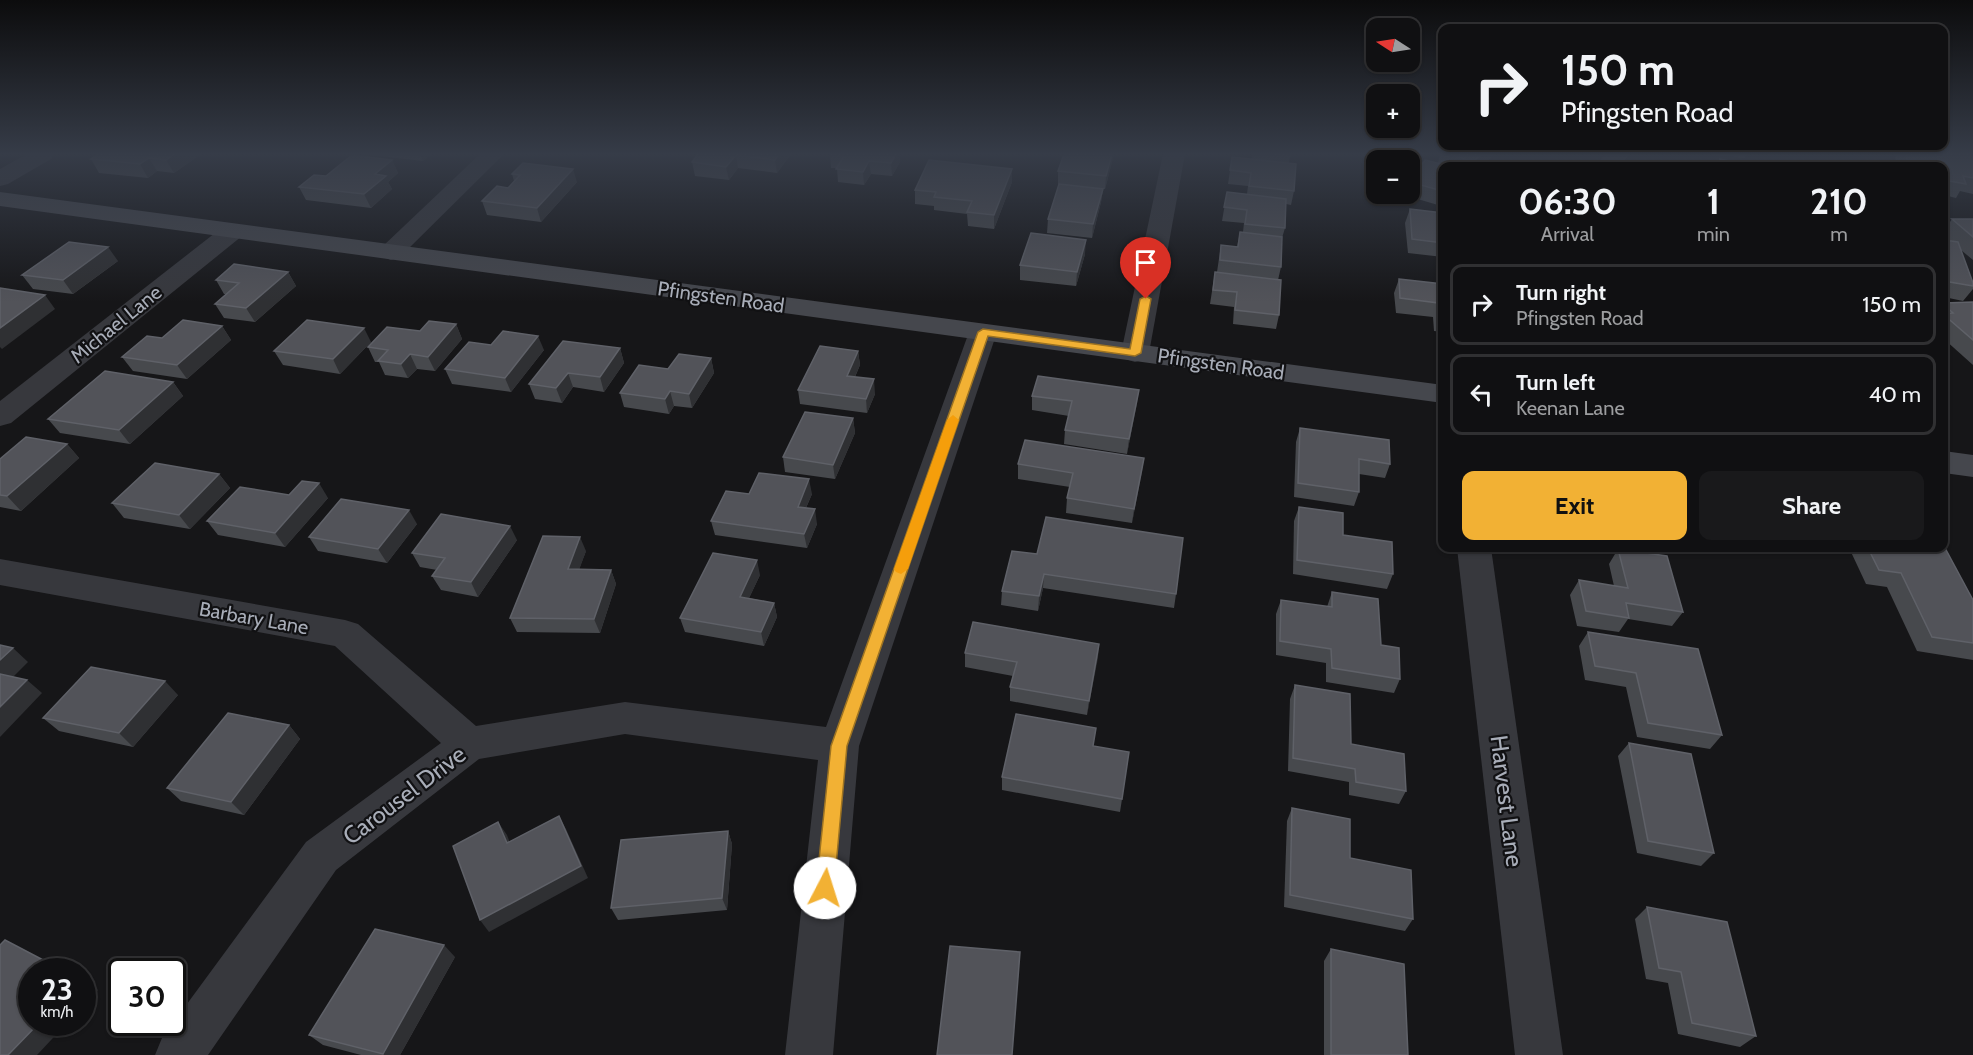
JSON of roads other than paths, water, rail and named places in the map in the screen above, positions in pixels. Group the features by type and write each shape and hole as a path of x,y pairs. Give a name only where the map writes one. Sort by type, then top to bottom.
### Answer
{"main road":[{"name":"Pfingsten Road","path":"24,203 1438,393"},
{"path":"1948,463 1973,466"}],"street":[{"path":"391,252 442,203"},
{"path":"1135,353 1164,203"},
{"name":"Michael Lane","path":"0,416 232,231"},
{"path":"809,1055 839,746 983,332"},
{"name":"Harvest Lane","path":"1475,552 1539,1055"},
{"name":"Barbary Lane","path":"0,572 345,634 469,744"},
{"name":"Carousel Drive","path":"179,1055 321,856 469,744 625,718 839,746"}]}
